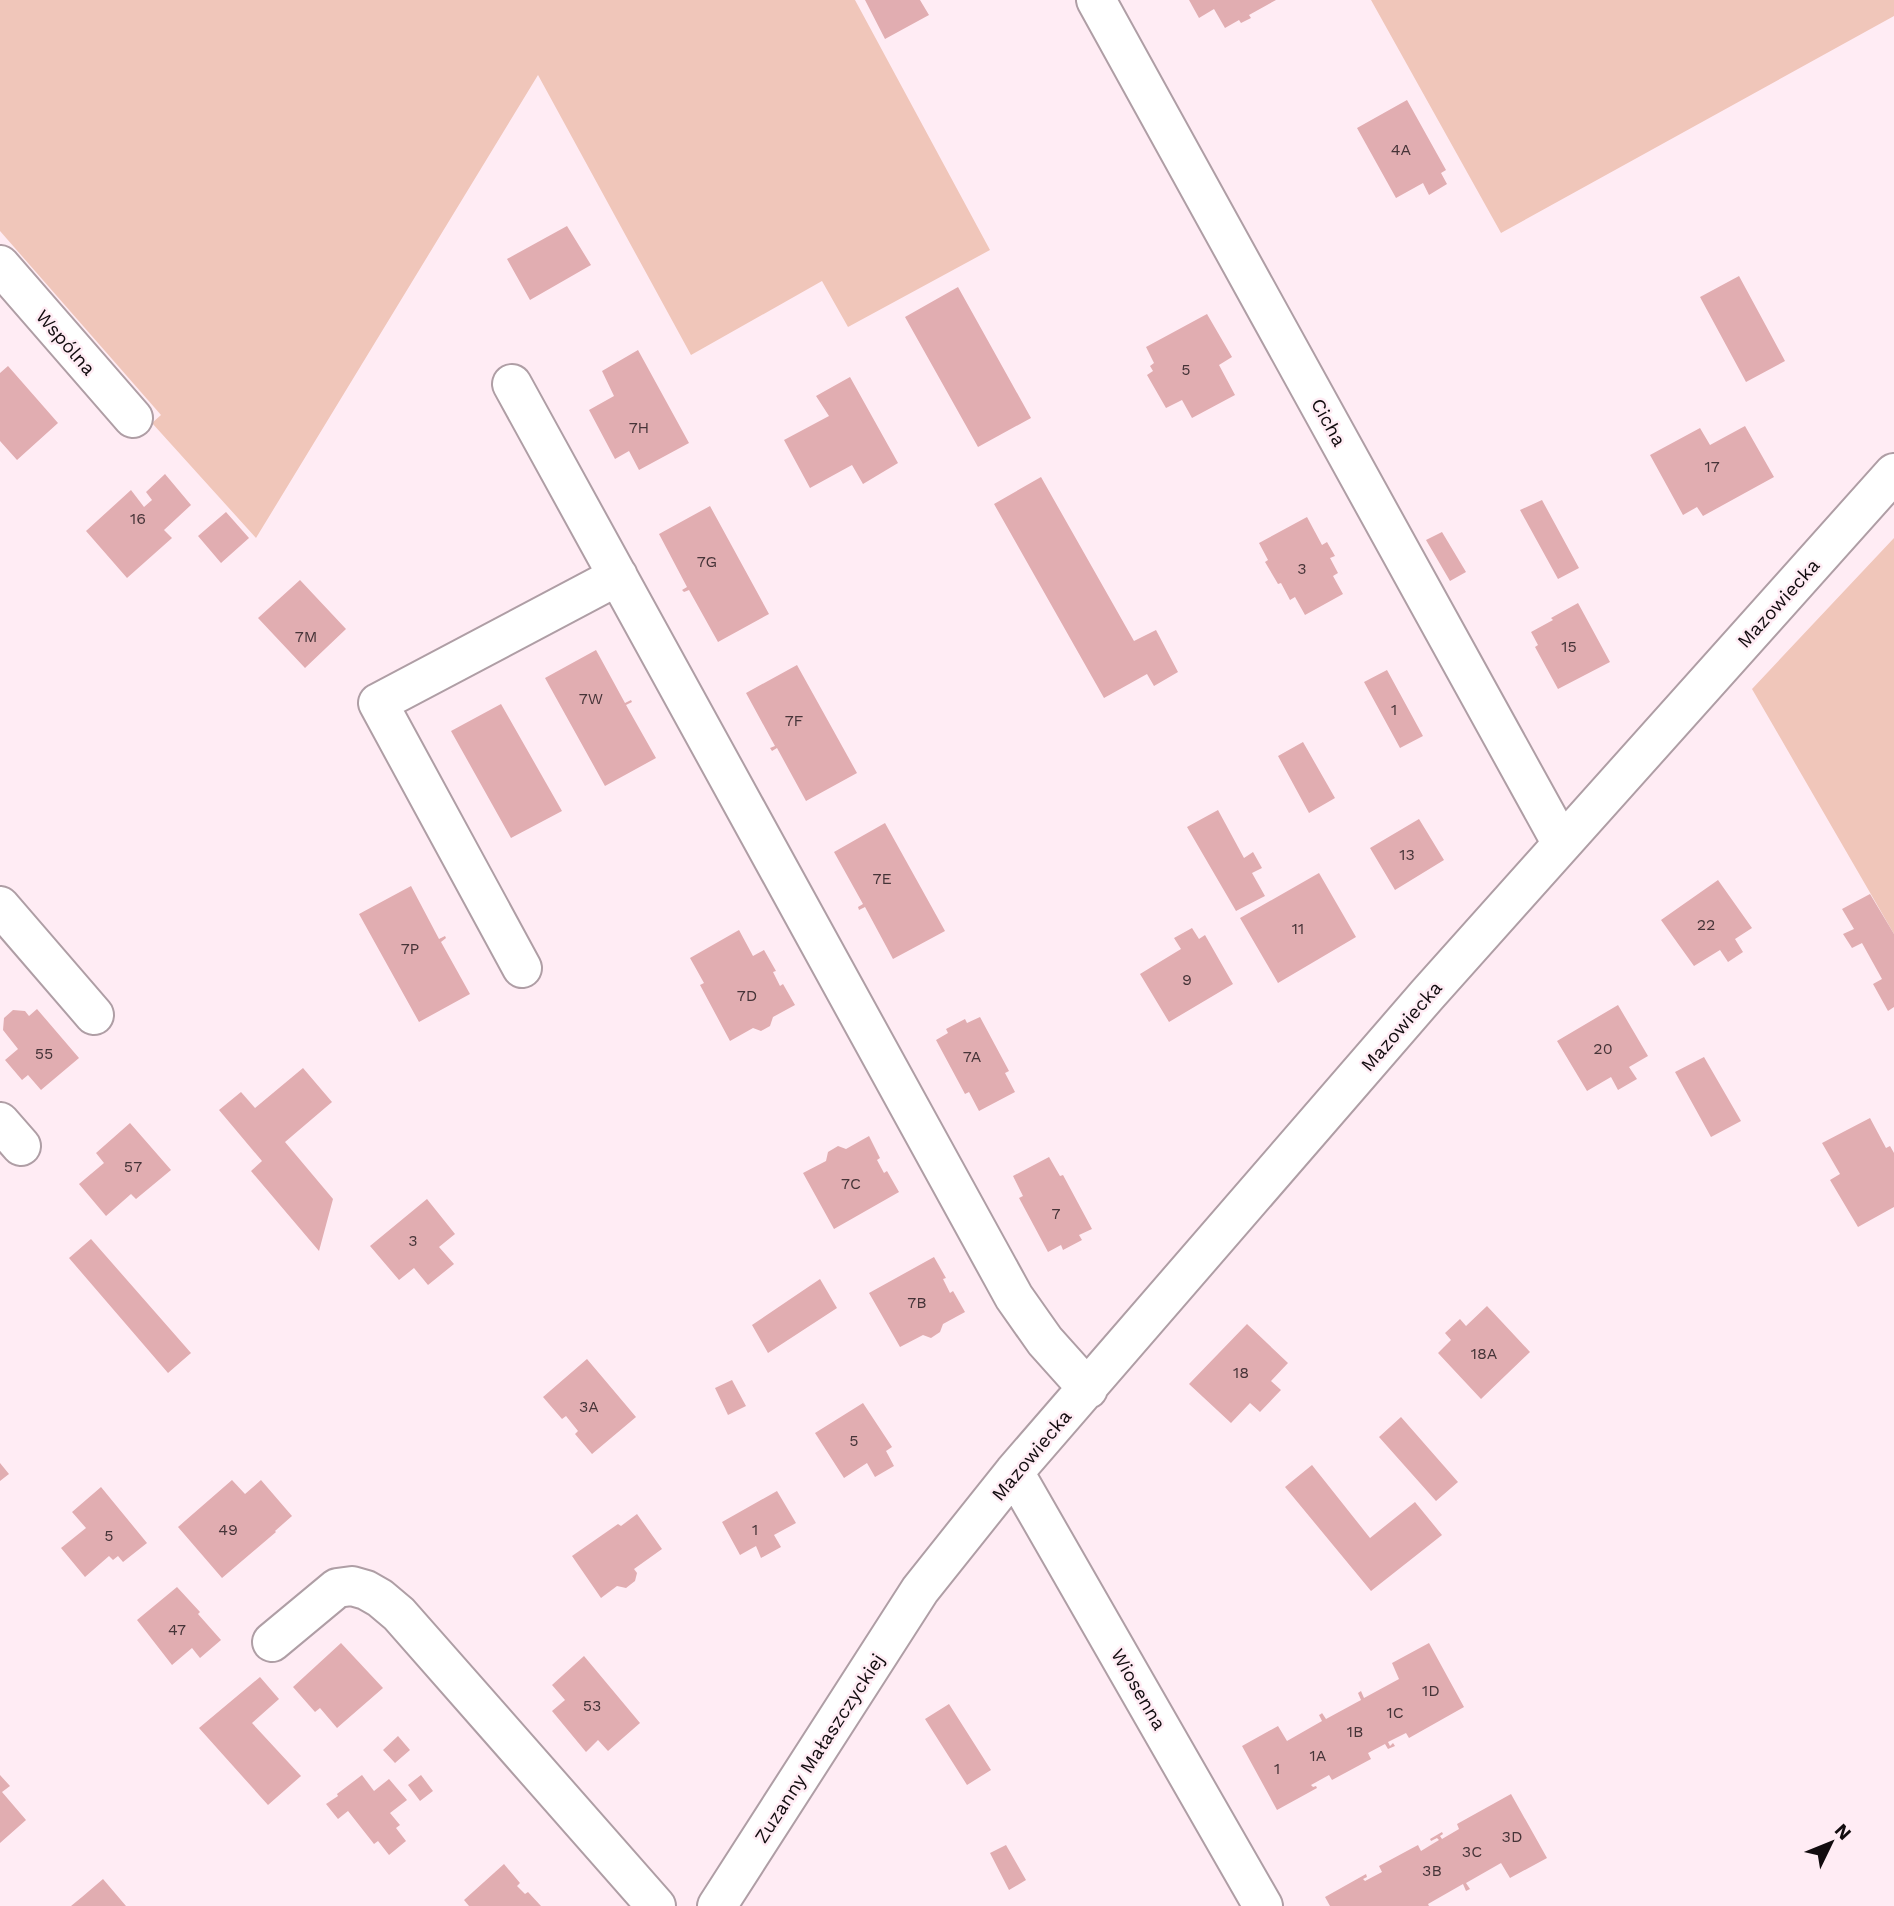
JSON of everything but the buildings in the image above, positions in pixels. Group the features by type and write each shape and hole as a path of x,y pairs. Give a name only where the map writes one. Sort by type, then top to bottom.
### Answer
{"street":[{"name":"Cicha","path":"1096,0 1562,844"},
{"name":"Wspólna","path":"0,265 132,418"},
{"path":"512,384 1014,1297 1045,1341 1088,1389"},
{"name":"Mazowiecka","path":"920,1590 1014,1472 1427,995 1894,473"},
{"path":"522,968 378,704 618,576"},
{"path":"0,906 94,1015"},
{"name":"Wiosenna","path":"1014,1472 1263,1906"},
{"path":"272,1642 337,1588 352,1586 380,1598 399,1614 656,1906"},
{"name":"Zuzanny Małaszczyckiej","path":"717,1906 920,1590"}],"shaded area":[{"path":"0,0 855,0 990,250 848,327 822,281 691,355 538,75 256,538 152,423 161,415 0,231"},
{"path":"1371,0 1894,0 1894,16 1501,233"},
{"path":"1894,538 1894,934 1752,689"}]}
